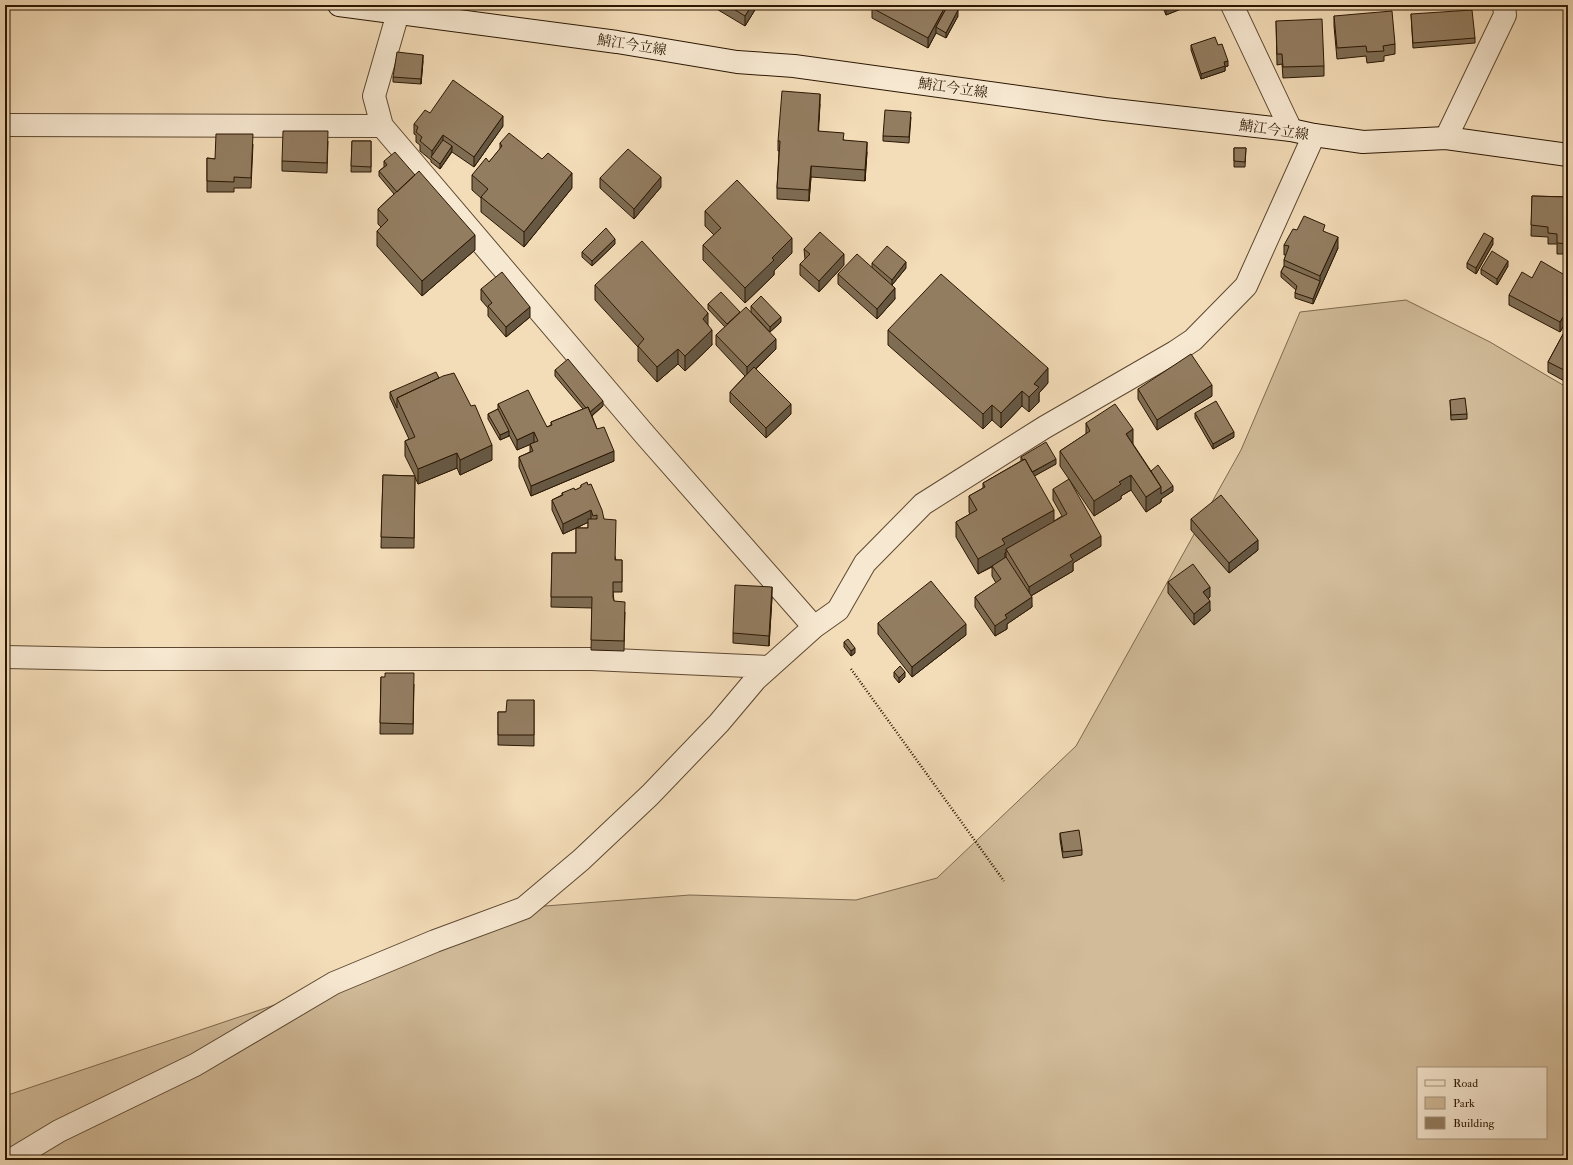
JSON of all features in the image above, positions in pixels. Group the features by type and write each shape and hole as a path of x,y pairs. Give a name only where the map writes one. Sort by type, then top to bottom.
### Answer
{"street":[{"name":"鯖江今立線","path":"339,5 398,9 617,42 737,62 794,66 1105,109 1291,130 1363,142 1446,138 1568,155"},
{"path":"1232,5 1291,130"},
{"path":"1446,138 1505,14 1504,5"},
{"path":"398,9 374,96 382,126 641,430 814,627"},
{"path":"5,125 382,126"},
{"path":"11,1160 59,1131 195,1065 334,983 435,941 524,908 581,860 650,795 720,723 756,680 814,627 838,610 865,563 923,504 1044,427 1176,352 1193,340 1246,286 1314,135"},
{"path":"5,657 103,659 592,659 770,667"}],"path":[{"path":"851,669 1004,881"}],"green space":[{"path":"1406,300 1490,342 1568,388 1568,1160 5,1160 5,1096 387,967 545,906 690,895 856,900 937,878 1076,746 1241,450 1300,312"}],"building":[{"path":"727,5 752,5 745,16"},
{"path":"873,5 946,5 928,38 872,8"},
{"path":"948,5 958,10 946,33 936,27"},
{"path":"1472,10 1475,38 1413,43 1411,14"},
{"path":"1392,11 1395,44 1383,46 1384,51 1367,52 1366,46 1337,48 1334,16"},
{"path":"1322,19 1324,66 1283,67 1282,54 1277,54 1276,21"},
{"path":"1215,37 1218,45 1222,44 1228,61 1224,62 1225,66 1201,74 1191,45"},
{"path":"397,52 423,55 421,79 393,77"},
{"path":"453,80 503,116 474,157 443,135 432,151 420,141 422,137 416,132 418,127 414,124 425,110 430,113"},
{"path":"782,91 820,94 818,131 844,133 843,140 867,142 865,170 811,166 809,190 777,188 780,141 778,141"},
{"path":"885,110 911,112 909,137 883,136"},
{"path":"283,131 328,131 327,163 282,161"},
{"path":"509,133 542,159 548,153 572,173 524,232 481,197 488,189 472,175 486,158 489,162 502,146 500,143"},
{"path":"216,134 253,134 251,178 234,177 234,182 207,181 207,158 215,159"},
{"path":"443,140 452,146 440,164 431,157"},
{"path":"352,141 371,141 371,167 351,166"},
{"path":"1234,148 1246,148 1245,162 1234,161"},
{"path":"628,149 661,177 634,209 600,178"},
{"path":"395,152 415,175 397,192 379,171 387,165 384,161"},
{"path":"419,171 475,235 422,281 377,231 388,220 378,209"},
{"path":"737,180 792,238 772,258 774,260 745,288 703,245 721,228 705,211"},
{"path":"1532,196 1568,197 1568,244 1557,243 1557,234 1548,233 1548,227 1531,225"},
{"path":"1304,216 1325,225 1323,231 1338,237 1320,276 1284,260 1289,246 1284,245 1293,229 1297,230"},
{"path":"606,228 615,239 592,261 582,252"},
{"path":"820,232 844,254 819,281 800,264 810,254 804,249"},
{"path":"1484,233 1493,238 1476,268 1467,263"},
{"path":"642,241 708,313 703,319 712,330 685,356 678,349 657,367 638,346 644,339 595,285"},
{"path":"887,246 906,262 892,280 872,263"},
{"path":"1492,251 1508,261 1497,279 1481,269"},
{"path":"857,254 895,288 877,309 838,274"},
{"path":"1541,261 1568,277 1568,309 1560,322 1509,295 1522,272 1532,278"},
{"path":"1284,266 1320,281 1313,299 1295,293 1297,286 1281,272"},
{"path":"502,272 530,307 506,327 488,306 492,303 481,289"},
{"path":"941,274 1048,368 1034,384 1039,387 1029,397 1022,391 1001,413 992,405 983,414 888,330"},
{"path":"721,292 740,312 727,324 708,304"},
{"path":"761,296 781,317 770,327 751,306"},
{"path":"746,307 776,339 747,367 716,335"},
{"path":"1568,325 1568,372 1548,362"},
{"path":"1191,354 1212,385 1157,420 1138,389"},
{"path":"568,359 603,401 590,412 588,407 586,408 555,370"},
{"path":"754,367 791,404 766,428 730,392"},
{"path":"436,372 439,378 397,398 397,408 390,392"},
{"path":"454,373 471,406 475,405 492,445 460,460 457,453 418,469 405,441 415,437 397,398 443,376"},
{"path":"528,390 547,427 552,425 551,422 588,407 597,429 604,427 614,451 531,486 519,457 533,451 530,444 538,441 534,432 517,440 498,404"},
{"path":"1465,398 1467,414 1451,415 1450,400"},
{"path":"1216,401 1234,432 1213,444 1195,413"},
{"path":"1115,404 1133,429 1126,434 1161,487 1146,497 1131,475 1119,482 1121,484 1094,501 1060,451 1090,431 1086,423"},
{"path":"498,409 509,431 500,435 488,414"},
{"path":"1046,442 1056,459 1032,472 1025,459 1023,460 1021,457"},
{"path":"1025,459 1054,510 1002,539 1005,544 978,559 956,522 977,510 969,496 985,487 983,483"},
{"path":"1158,465 1173,486 1161,494 1161,487 1151,471"},
{"path":"383,475 415,476 414,538 381,537"},
{"path":"1069,479 1101,536 1070,555 1073,560 1029,587 1006,549 1067,514 1053,489"},
{"path":"587,482 588,485 591,484 602,510 604,519 616,520 615,560 622,560 622,582 613,582 613,597 614,601 625,602 624,641 591,640 592,597 551,597 552,553 576,553 576,528 588,528 588,519 597,519 597,515 593,516 591,510 563,524 552,500 563,495 562,493 581,487 581,485"},
{"path":"1221,495 1258,540 1229,563 1191,519"},
{"path":"1006,557 1032,597 1005,615 1007,618 995,626 975,597 1001,579 992,566"},
{"path":"1193,564 1210,587 1203,592 1210,601 1194,614 1168,582"},
{"path":"931,581 966,624 912,667 878,623"},
{"path":"735,585 772,587 769,636 733,633"},
{"path":"848,639 855,648 851,651 844,642"},
{"path":"900,666 905,672 899,678 894,672"},
{"path":"385,673 414,673 413,724 380,723 381,677 385,677"},
{"path":"507,700 534,700 534,735 498,735 498,712 506,712"},
{"path":"1079,830 1082,850 1063,852 1060,833"}]}
